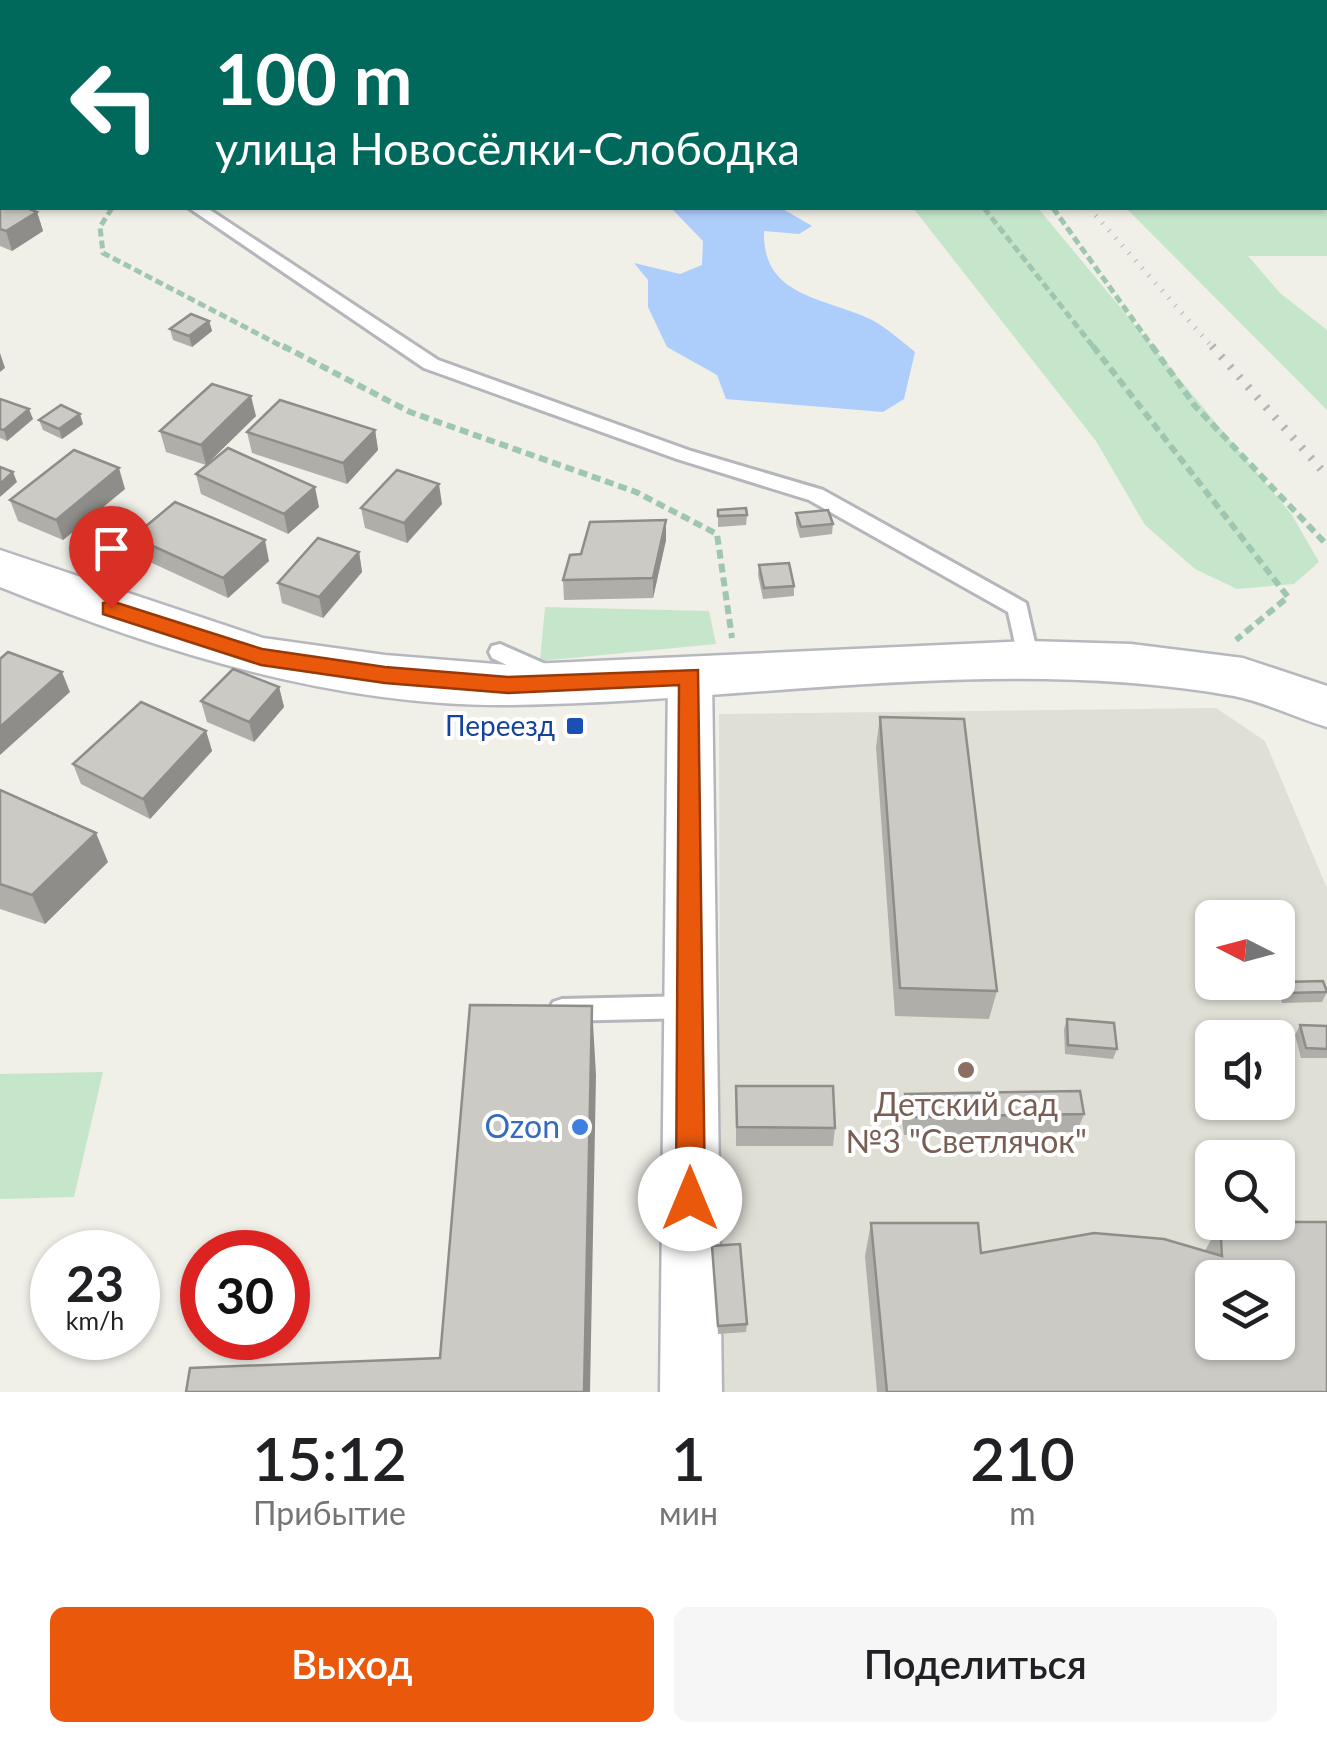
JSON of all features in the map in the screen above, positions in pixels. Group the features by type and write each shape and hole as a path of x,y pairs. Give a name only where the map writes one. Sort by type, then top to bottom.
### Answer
{"main road":[{"path":"0,567 73,596 261,657 385,675 508,685 1028,660 1131,664 1243,678 1327,707"}],"street":[{"path":"691,1392 690,1007 704,749 714,675"}],"lane":[{"path":"201,210 430,364 684,455 816,495 1018,608 1028,660"},
{"path":"500,652 563,682"},
{"path":"542,1010 690,1007"}],"path":[{"path":"111,210 100,227 102,254 410,412 636,492 717,534 714,675"},
{"path":"986,210 1288,598 1227,647"},
{"path":"1054,210 1196,406 1327,545"}],"shaded area":[{"name":"Детский сад №3 \"Светлячок\"","path":"1216,708 1265,741 1327,888 1327,1392 721,1392 719,714"}],"green space":[{"path":"915,210 1040,210 1292,515 1319,562 1294,584 1237,589 1195,569 1145,525 1096,441"},
{"path":"1128,210 1327,210 1327,256 1248,256 1280,293 1327,330 1327,410"},
{"path":"545,607 709,611 716,644 540,661"},
{"path":"103,1072 74,1197 0,1199 0,1074"}],"water":[{"path":"673,210 784,210 812,226 799,234 764,231 773,270 799,292 870,319 915,352 904,399 883,412 726,399 717,375 667,347 648,307 648,280 634,263 680,274 702,265 703,241"}],"building":[{"path":"0,210 37,212 6,231 0,229"},
{"path":"191,314 209,321 189,336 170,329"},
{"path":"212,384 251,396 201,445 160,431"},
{"path":"0,399 29,409 4,430 0,429"},
{"path":"280,400 375,430 343,463 247,432"},
{"path":"61,405 80,414 59,429 39,420"},
{"path":"228,448 315,487 284,514 196,474"},
{"path":"74,450 119,468 56,520 10,500"},
{"path":"0,467 13,472 0,484"},
{"path":"397,470 439,484 404,523 361,508"},
{"path":"175,502 265,540 223,578 133,537"},
{"path":"746,508 747,515 718,516 718,510"},
{"path":"828,510 833,524 801,527 796,513"},
{"path":"666,520 653,578 563,580 570,555 581,554 590,522"},
{"path":"318,538 359,552 319,597 278,583"},
{"path":"789,563 794,586 764,588 759,565"},
{"path":"8,652 62,672 0,727 0,659"},
{"path":"233,669 279,687 249,722 201,701"},
{"path":"141,702 206,731 143,799 73,764"},
{"path":"880,717 964,719 997,991 900,988"},
{"path":"0,790 96,833 32,895 0,884"},
{"path":"1323,981 1327,992 1295,993 1295,982"},
{"path":"470,1005 592,1006 584,1392 186,1392 190,1368 440,1358"},
{"path":"1067,1019 1114,1023 1117,1049 1068,1045"},
{"path":"1300,1025 1327,1026 1327,1049 1306,1048"},
{"path":"736,1086 833,1086 835,1128 737,1127"},
{"path":"1080,1091 1084,1114 908,1117 905,1094"},
{"path":"1295,1222 1327,1222 1327,1392 887,1392 871,1223 978,1223 981,1253 1094,1233 1164,1239 1222,1256 1221,1240 1295,1240"},
{"path":"740,1244 747,1324 718,1326 712,1246"}],"railway":[{"path":"1091,210 1214,349"},
{"path":"1212,346 1327,476"}],"place":[{"name":"Переезд","path":"575,726"},
{"name":"Детский сад №3 \"Светлячок\"","path":"966,1070"},
{"name":"Ozon","path":"580,1127"}],"route":[{"path":"111,608 261,657 385,675 508,685 690,676 690,1199"}]}
